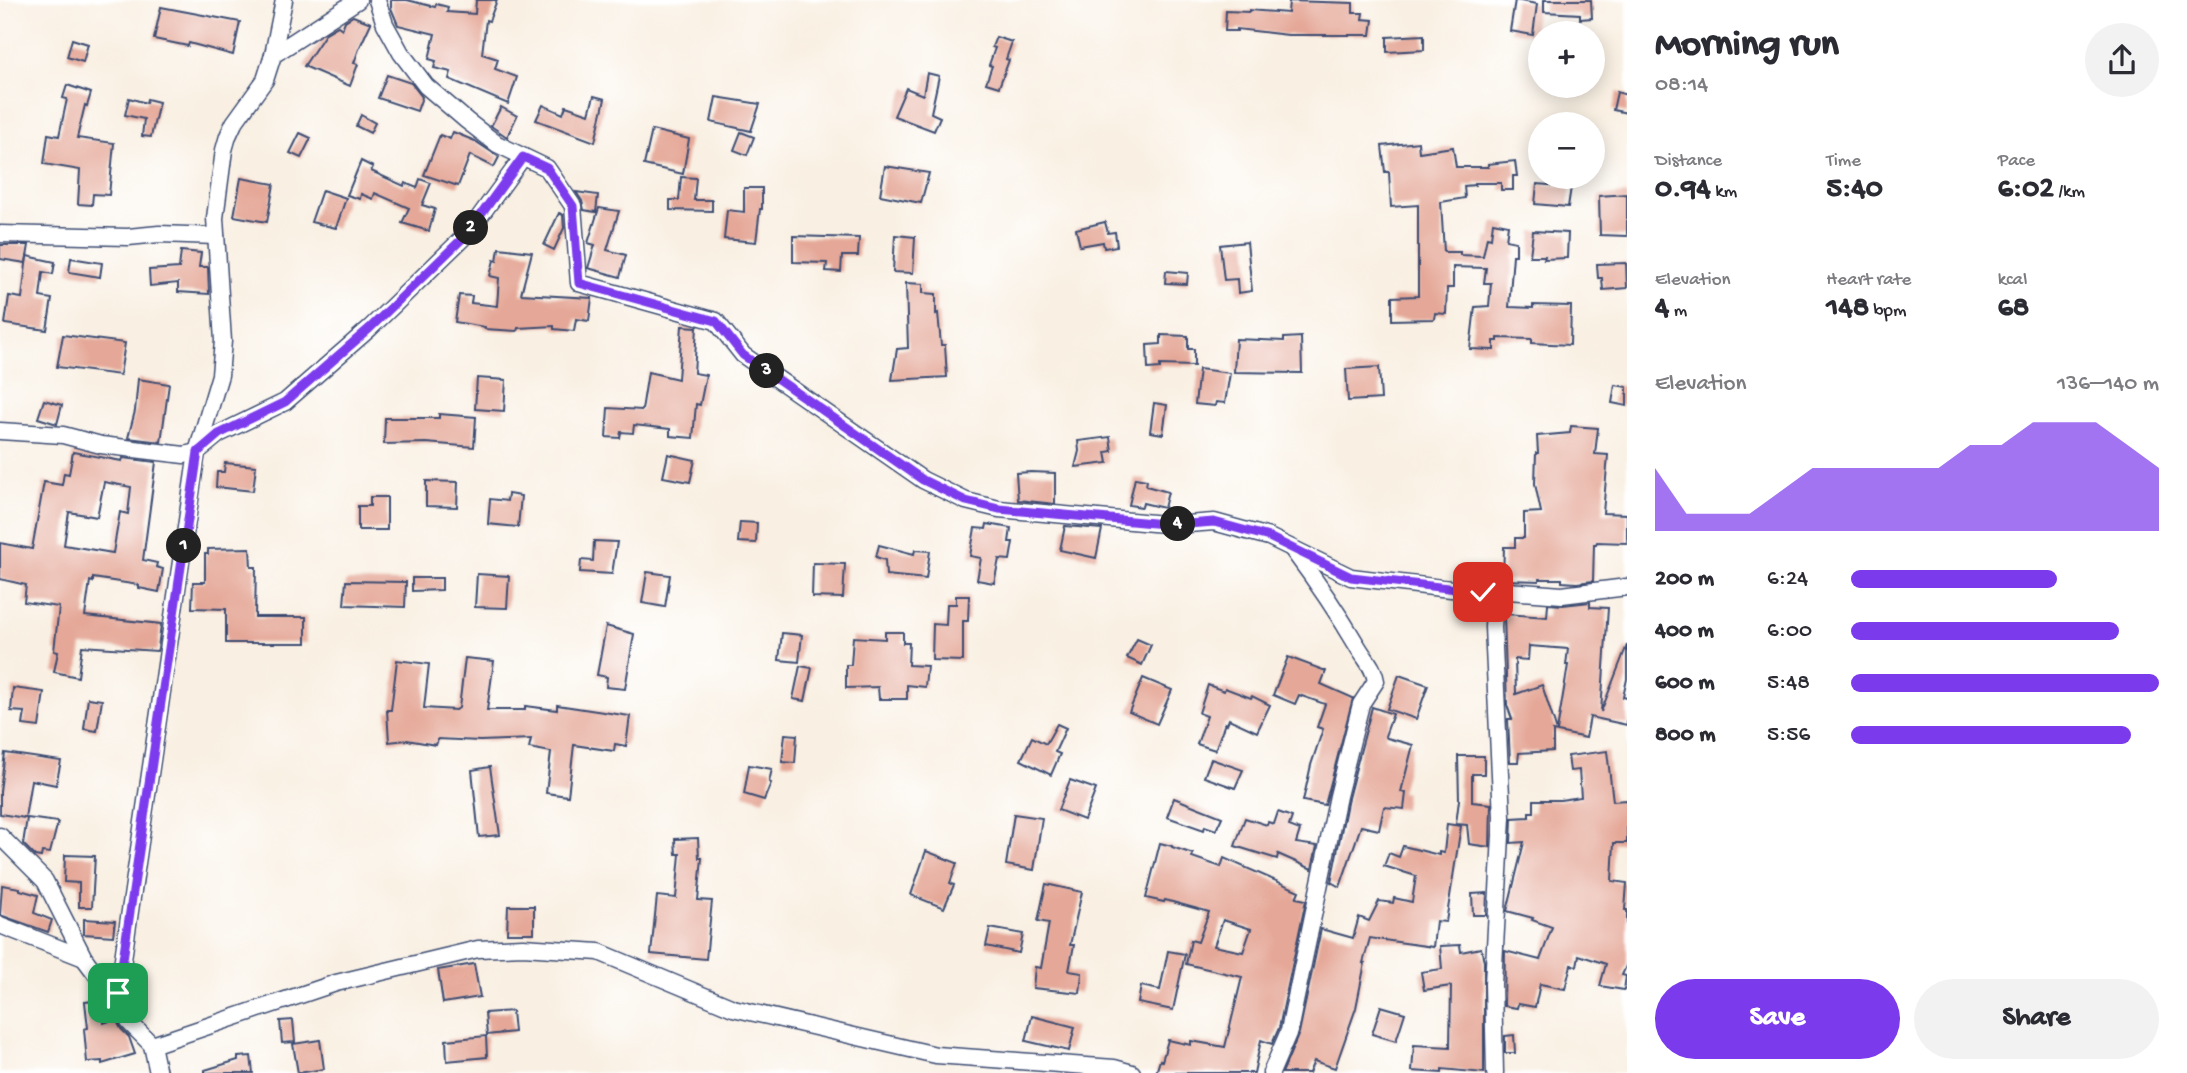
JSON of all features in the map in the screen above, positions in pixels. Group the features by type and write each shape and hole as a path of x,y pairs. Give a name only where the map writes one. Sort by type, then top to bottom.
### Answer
{"street":[{"path":"158,1073 152,1045 129,1022 118,993 198,452 220,375 222,331 215,218 224,150 234,123 265,80 285,0"},
{"path":"273,55 358,0"},
{"path":"377,0 385,24 401,53 426,86 497,144 547,168 573,206 579,283 716,321 743,355 923,480 950,495 999,509 1175,525 1214,522 1269,537 1351,577 1483,592 1495,590 1562,595 1627,587"},
{"path":"0,431 63,435 101,446 184,455 198,452 219,434 285,402 370,328 467,234 523,157"},
{"path":"0,234 216,236"},
{"path":"1271,1073 1289,1031 1358,713 1364,696 1376,681 1374,670 1327,595 1291,548"},
{"path":"1495,590 1494,652 1502,817 1493,984 1495,1073"},
{"path":"0,836 45,881 84,958 124,1011"},
{"path":"0,925 84,958"},
{"path":"152,1045 336,983 478,949 523,947 599,952 733,1008 936,1055 1132,1073"}],"building":[{"path":"391,0 407,0 435,7 436,4 448,7 447,12 475,14 476,0 497,0 489,21 486,20 482,54 498,59 495,69 517,77 508,104 449,79 451,72 434,68 436,61 429,59 435,34 398,25 391,8"},
{"path":"1515,0 1537,4 1535,21 1528,21 1528,34 1510,31"},
{"path":"1544,0 1591,0 1592,18 1580,19 1580,14 1544,12"},
{"path":"1289,1 1353,3 1353,13 1363,13 1362,19 1373,20 1371,35 1288,35 1237,29 1225,31 1226,11 1288,13"},
{"path":"161,7 240,22 233,55 189,43 188,46 154,39"},
{"path":"353,16 371,23 354,63 358,64 350,86 304,66 326,33 338,26 342,29 345,21"},
{"path":"1424,35 1424,50 1387,52 1387,37"},
{"path":"996,37 1012,42 1006,59 1009,60 999,87 986,83 992,66 989,65"},
{"path":"72,39 88,44 83,62 67,57"},
{"path":"927,73 939,76 931,113 940,117 934,131 894,116 906,88 923,95"},
{"path":"387,75 411,83 422,97 417,111 378,98"},
{"path":"67,85 91,93 87,106 85,105 77,138 114,143 109,195 93,194 92,205 78,204 80,170 44,164 48,134 59,136 67,99 63,98"},
{"path":"1617,92 1627,95 1627,113 1613,110"},
{"path":"594,96 605,99 595,142 536,120 543,105 563,114 566,106 589,114"},
{"path":"716,97 760,104 751,131 711,122"},
{"path":"129,98 146,103 147,99 159,102 151,137 142,136 144,119 125,115"},
{"path":"501,107 517,116 507,137 491,126"},
{"path":"361,115 375,123 370,133 356,126"},
{"path":"652,130 689,139 683,174 644,165"},
{"path":"453,132 475,141 499,157 494,167 470,155 458,186 424,175 440,135 450,139"},
{"path":"741,132 754,137 747,155 734,150"},
{"path":"300,133 311,138 301,158 290,153"},
{"path":"1418,142 1419,152 1453,147 1456,167 1488,167 1488,164 1515,161 1517,176 1513,176 1513,190 1501,190 1501,183 1475,183 1464,186 1465,198 1441,202 1444,252 1483,256 1487,237 1491,238 1493,222 1508,225 1506,240 1516,242 1509,307 1571,306 1570,345 1532,343 1532,339 1498,338 1498,341 1494,341 1494,350 1470,349 1475,307 1489,306 1491,283 1484,283 1486,268 1453,267 1453,288 1447,288 1446,314 1435,313 1434,319 1392,320 1392,297 1418,296 1418,205 1391,207 1389,172 1385,172 1382,146"},
{"path":"361,161 373,167 371,171 404,186 405,183 417,188 420,179 431,183 422,205 435,209 429,231 402,223 409,208 375,193 373,199 361,194 360,199 347,195"},
{"path":"885,166 929,173 921,203 880,195"},
{"path":"681,177 696,178 694,200 712,200 712,211 670,210 670,200 679,200"},
{"path":"241,178 274,184 267,222 234,216"},
{"path":"744,188 762,188 762,209 756,242 724,239 727,210 744,212"},
{"path":"1536,189 1571,189 1568,207 1535,204"},
{"path":"322,190 346,198 336,228 311,222"},
{"path":"576,192 598,195 596,212 584,210"},
{"path":"1627,194 1627,236 1600,235 1599,196"},
{"path":"599,208 619,211 607,250 626,255 620,277 588,268 595,245 588,243"},
{"path":"559,213 563,215 564,228 554,250 544,245"},
{"path":"1105,222 1108,233 1115,232 1117,246 1104,248 1103,242 1080,246 1076,229"},
{"path":"1533,231 1568,233 1567,258 1544,259 1545,256 1530,256"},
{"path":"895,235 915,237 913,273 893,272"},
{"path":"793,236 859,238 858,256 842,256 841,272 826,271 827,263 793,262"},
{"path":"1247,242 1252,291 1238,293 1237,279 1224,280 1220,245"},
{"path":"0,245 29,245 26,263 0,259"},
{"path":"499,248 532,252 521,294 592,298 589,321 576,319 574,331 554,329 554,326 518,328 517,331 485,329 455,322 459,295 472,296 471,303 497,306 499,278 490,276"},
{"path":"181,251 201,253 199,267 208,267 209,294 178,292 178,283 150,286 149,270 179,268"},
{"path":"27,256 55,262 53,274 43,272 40,297 52,299 47,330 5,324 9,296 22,298"},
{"path":"71,258 102,263 100,277 69,272"},
{"path":"1626,263 1627,288 1603,290 1602,278 1598,278 1597,264"},
{"path":"1166,271 1188,273 1187,284 1165,283"},
{"path":"906,283 923,284 923,293 936,294 936,314 938,313 941,345 945,345 947,377 892,380 897,349 908,348"},
{"path":"682,326 697,327 694,373 706,375 700,405 696,404 693,438 670,436 670,429 634,425 633,433 621,432 620,438 606,437 608,408 642,410 648,372 678,379"},
{"path":"63,335 125,343 120,375 57,367"},
{"path":"1161,335 1188,336 1188,349 1194,349 1194,366 1160,365 1160,368 1148,369 1147,345 1161,344"},
{"path":"1301,337 1302,373 1234,372 1236,339 1284,341 1284,338"},
{"path":"1379,367 1381,399 1348,401 1346,369"},
{"path":"1199,369 1230,373 1225,403 1216,402 1215,406 1195,404"},
{"path":"477,378 506,380 504,411 475,409"},
{"path":"138,379 169,384 161,442 128,438 135,411"},
{"path":"1615,385 1627,387 1627,406 1612,403"},
{"path":"44,400 62,405 57,424 38,418"},
{"path":"1154,403 1167,405 1163,434 1150,432"},
{"path":"439,414 476,417 474,447 426,443 384,444 385,418 439,418"},
{"path":"1571,426 1598,428 1595,454 1608,455 1603,513 1627,514 1627,543 1594,544 1593,581 1577,583 1562,582 1562,579 1503,580 1504,547 1515,547 1515,538 1524,538 1524,513 1541,512 1535,484 1537,436 1570,433"},
{"path":"1110,437 1112,451 1106,452 1108,463 1075,467 1079,451 1078,441"},
{"path":"73,452 122,461 123,458 156,462 143,560 157,563 156,567 163,569 159,592 139,588 139,585 93,578 93,582 90,581 85,616 161,624 158,648 157,651 82,646 78,677 54,672 58,652 54,651 59,607 24,602 26,585 0,579 0,543 32,549 44,482 62,485 64,473 69,474","holes":["104,482 131,487 128,514 120,512 113,553 64,545 69,512 97,517"]},
{"path":"668,454 695,460 690,482 663,477"},
{"path":"225,463 256,466 253,491 216,487 217,472 224,472"},
{"path":"1016,473 1055,473 1055,504 1018,500"},
{"path":"1135,478 1147,480 1146,486 1168,492 1164,508 1143,503 1142,507 1129,505"},
{"path":"426,481 458,482 457,507 426,506"},
{"path":"508,494 521,496 518,527 488,524 490,499 507,501"},
{"path":"370,497 387,497 387,530 358,530 358,506 370,506"},
{"path":"740,522 757,523 756,543 738,542"},
{"path":"987,524 1011,528 1009,542 1013,542 1010,560 999,559 994,583 977,580 981,558 970,556 975,528 986,529"},
{"path":"1065,526 1102,529 1096,558 1060,550"},
{"path":"594,541 617,542 612,574 580,572 581,560 593,561"},
{"path":"879,545 914,554 915,550 930,551 926,579 886,575 885,560 876,557"},
{"path":"250,548 251,567 256,567 255,617 306,617 306,643 226,643 226,609 192,608 193,582 205,582 205,554 208,554 208,549"},
{"path":"813,563 845,564 843,598 812,597"},
{"path":"647,572 670,575 665,607 642,603"},
{"path":"477,574 509,576 507,608 475,607"},
{"path":"412,578 442,578 442,590 412,591"},
{"path":"346,581 406,582 405,607 344,605"},
{"path":"956,596 969,596 968,621 963,621 963,661 932,660 933,624 946,625 947,604 956,604"},
{"path":"1590,602 1590,607 1608,608 1601,712 1627,645 1627,679 1623,697 1627,698 1627,725 1590,717 1586,738 1553,731 1553,751 1519,753 1518,762 1510,762 1508,719 1512,719 1507,705 1504,614 1547,617 1548,604","holes":["1529,646 1568,649 1568,665 1557,731 1542,685 1516,694 1515,659 1528,660"]},
{"path":"606,626 634,634 625,689 606,687 607,677 597,675"},
{"path":"885,632 903,632 903,643 909,643 908,665 927,666 925,687 907,685 907,699 879,699 878,687 846,688 846,665 851,665 853,637 885,639"},
{"path":"782,633 802,635 799,662 779,660"},
{"path":"1137,639 1151,645 1142,665 1127,658"},
{"path":"1288,657 1326,671 1321,684 1353,698 1325,805 1303,801 1323,729 1317,727 1325,704 1299,695 1295,704 1273,695"},
{"path":"465,658 494,661 487,710 525,710 525,706 557,710 557,705 630,716 626,746 615,744 614,751 574,745 568,796 546,793 551,752 529,748 531,739 438,739 436,745 407,740 389,742 387,710 391,710 397,660 429,664 424,708 456,710 459,708"},
{"path":"800,666 812,668 805,701 793,699"},
{"path":"1399,675 1428,685 1416,719 1387,709"},
{"path":"1143,678 1172,690 1157,724 1129,712"},
{"path":"1208,685 1251,698 1252,696 1270,705 1257,732 1229,719 1215,750 1197,744 1207,716 1199,713"},
{"path":"13,688 44,692 39,727 23,725 25,712 11,711"},
{"path":"88,698 102,700 97,731 84,729"},
{"path":"1372,707 1393,714 1385,736 1387,738 1413,745 1401,792 1406,793 1404,809 1384,807 1379,830 1361,826 1340,887 1331,882 1348,798"},
{"path":"1057,724 1066,728 1055,752 1060,754 1051,775 1021,760 1032,737 1046,744"},
{"path":"785,734 797,735 795,763 782,762"},
{"path":"1607,751 1613,801 1627,800 1627,843 1614,843 1612,881 1627,883 1627,964 1622,975 1626,976 1624,990 1600,986 1606,964 1579,955 1577,966 1571,965 1565,989 1540,984 1535,1007 1518,1004 1517,1008 1504,1006 1505,951 1540,960 1552,927 1532,920 1533,918 1507,911 1524,842 1511,843 1512,818 1529,817 1529,812 1534,812 1534,800 1581,797 1579,770 1570,771 1568,756"},
{"path":"5,753 61,761 56,785 31,780 25,818 0,814"},
{"path":"1458,756 1484,756 1484,774 1472,774 1472,802 1491,804 1490,847 1469,844 1467,825 1456,824 1459,800"},
{"path":"1211,759 1243,770 1235,788 1204,777"},
{"path":"749,765 772,769 771,783 764,800 744,794"},
{"path":"490,767 500,835 479,837 472,770"},
{"path":"1070,780 1096,789 1084,820 1058,810"},
{"path":"1174,798 1222,817 1216,830 1205,826 1204,830 1167,817"},
{"path":"1278,812 1292,817 1289,826 1300,830 1296,843 1317,846 1312,869 1278,854 1277,859 1235,846 1245,818 1267,825 1268,822 1274,824"},
{"path":"1014,814 1042,818 1034,870 1006,865"},
{"path":"27,818 58,822 50,853 42,852 41,857 35,856 23,844"},
{"path":"1447,824 1461,826 1446,922 1436,921 1433,947 1370,938 1356,1008 1335,1068 1314,1061 1309,1073 1282,1073 1299,1033 1321,929 1353,938 1359,917 1369,921 1379,901 1393,903 1394,898 1412,902 1416,876 1384,866 1389,853 1399,857 1403,846 1439,855 1439,852 1444,853"},
{"path":"698,838 699,858 702,858 698,900 712,901 706,959 651,954 657,896 676,898 680,854 676,854 675,839"},
{"path":"1160,843 1221,867 1224,858 1299,891 1296,898 1306,900 1279,1028 1272,1044 1261,1040 1254,1073 1156,1073 1168,1040 1191,1045 1191,1041 1225,1047 1242,977 1186,964 1191,940 1198,942 1209,912 1165,900 1146,898","holes":["1223,920 1251,929 1243,952 1214,946"]},
{"path":"926,851 957,863 950,883 954,885 944,908 911,895"},
{"path":"65,855 95,856 92,907 79,907 79,883 64,882"},
{"path":"1046,884 1082,892 1070,945 1074,945 1069,971 1082,973 1080,993 1033,988 1035,967 1041,968 1049,923 1038,921"},
{"path":"2,885 38,895 34,913 52,920 48,932 0,915"},
{"path":"1487,893 1486,915 1473,915 1472,894"},
{"path":"508,906 534,906 534,933 507,933"},
{"path":"84,919 115,921 113,936 84,934"},
{"path":"990,928 1023,934 1019,953 986,946"},
{"path":"1460,945 1461,952 1481,948 1484,961 1484,1073 1442,1069 1442,1073 1412,1071 1414,1045 1450,1047 1451,986 1424,990 1421,972 1442,969 1440,946"},
{"path":"1168,951 1185,954 1173,1010 1138,1003 1141,986 1160,990"},
{"path":"474,964 480,997 443,1003 438,970"},
{"path":"102,1000 104,1023 116,1019 129,1037 135,1054 102,1064 102,1061 87,1062 84,1029 88,1028 85,1002"},
{"path":"1381,1006 1405,1013 1396,1041 1372,1034"},
{"path":"512,1011 514,1032 487,1035 485,1013"},
{"path":"1032,1016 1075,1027 1069,1051 1026,1041"},
{"path":"293,1020 295,1042 282,1043 280,1021"},
{"path":"1514,1035 1515,1053 1505,1053 1505,1036"},
{"path":"486,1036 487,1057 447,1061 446,1040"},
{"path":"320,1040 324,1069 298,1073 293,1044"},
{"path":"251,1056 253,1073 205,1073 205,1070 238,1060 238,1057"}],"route":[{"path":"118,993 198,452 219,434 285,402 370,328 467,234 523,157 547,168 573,206 579,283 716,321 743,355 923,480 950,495 999,509 1175,525 1214,522 1269,537 1351,577 1483,592"}]}
